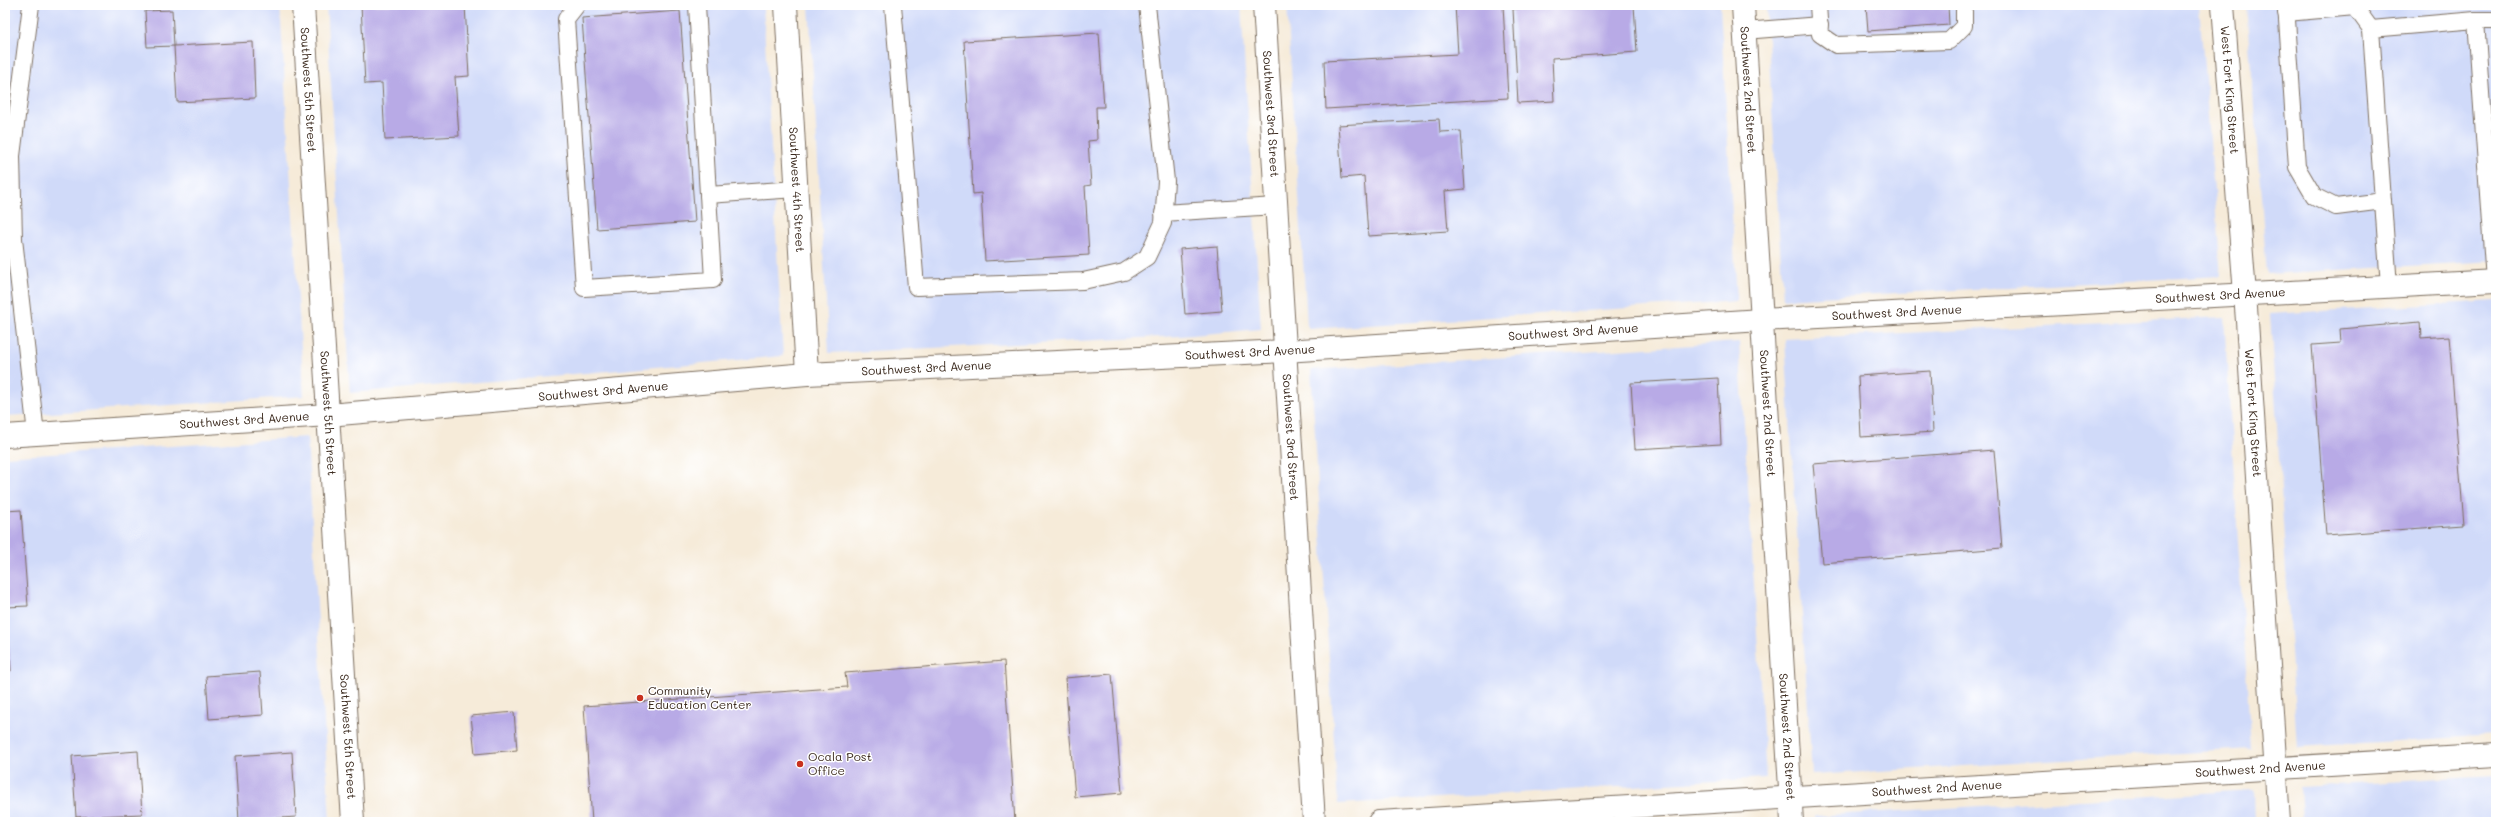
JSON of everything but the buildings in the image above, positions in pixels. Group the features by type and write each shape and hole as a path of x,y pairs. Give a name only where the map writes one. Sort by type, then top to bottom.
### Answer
{"street":[{"name":"Southwest 5th Street","path":"303,5 353,822"},
{"name":"Southwest 4th Street","path":"786,5 807,374"},
{"name":"Southwest 3rd Street","path":"1264,5 1314,822"},
{"name":"Southwest 2nd Street","path":"1743,5 1760,320 1792,822"},
{"name":"West Fort King Street","path":"2223,5 2246,295 2279,822"},
{"name":"Southwest 3rd Avenue","path":"5,436 328,415 807,374 1285,351 1760,320 2495,281"},
{"name":"Southwest 2nd Avenue","path":"1379,822 2496,755"}],"lane":[{"path":"31,5 9,156 10,240 36,434"},
{"path":"577,5 566,19 584,288 713,280 697,5"},
{"path":"893,5 916,288 1083,281 1124,272 1147,257 1163,223 1166,181 1147,5"},
{"path":"1818,5 1820,34 1836,45 1949,41 1964,26 1964,5"},
{"path":"2383,208 2336,207 2314,196 2297,167 2286,9 2355,7 2371,29 2390,287"},
{"path":"2371,29 2476,20 2496,20"},
{"path":"2476,20 2495,281"},
{"path":"1744,31 1820,26"},
{"path":"708,195 796,189"},
{"path":"1163,213 1276,206"}],"shaded area":[{"path":"5,5 280,5 304,396 5,416"},
{"path":"326,5 763,5 783,356 350,393"},
{"path":"809,5 1241,5 1261,329 1181,336 829,353"},
{"path":"1287,5 1720,5 1737,301 1309,329 1307,325"},
{"path":"1766,5 2199,5 2221,276 1783,299"},
{"path":"2246,5 2496,5 2496,261 2267,274"},
{"path":"2496,301 2496,735 2297,747 2270,314"},
{"path":"2224,317 2251,749 1812,775 1785,339"},
{"path":"1739,342 1766,778 1338,804 1311,370"},
{"path":"307,437 330,822 5,822 5,457"},
{"path":"2496,776 2496,822 2302,822 2300,787"},
{"path":"2254,790 2255,822 1815,822 1814,816"}],"place":[{"name":"Community Education Center","path":"640,698"},
{"name":"Ocala Post Office","path":"800,764"}]}
